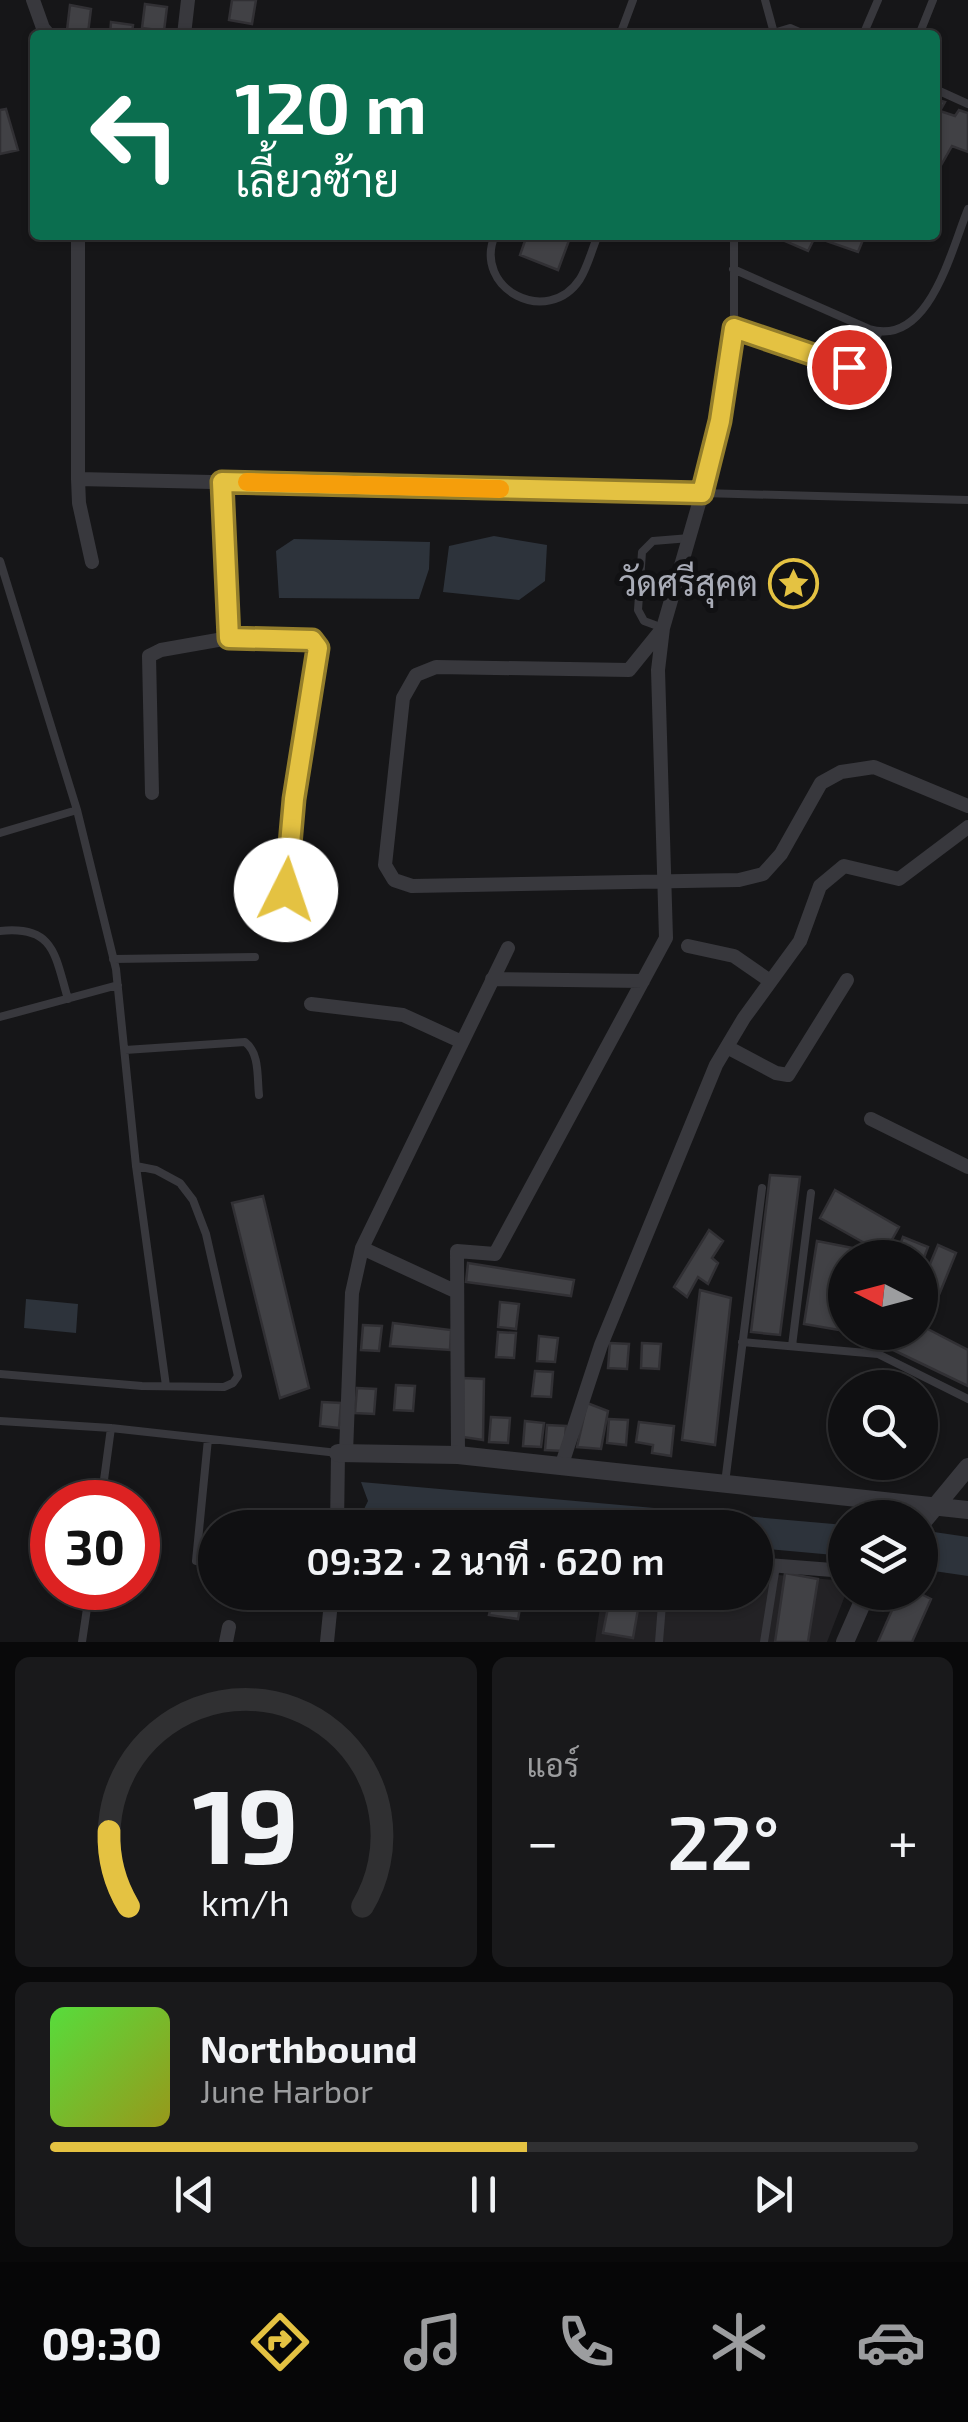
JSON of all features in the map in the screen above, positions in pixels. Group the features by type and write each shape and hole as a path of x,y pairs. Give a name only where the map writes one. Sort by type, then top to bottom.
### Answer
{"street":[{"path":"33,0 45,30"},
{"path":"185,30 188,0"},
{"path":"78,240 79,503 92,562"},
{"path":"78,479 702,493 663,628 658,670 666,938 495,1254 457,1251 458,1455"},
{"path":"222,482 229,638"},
{"path":"663,628 628,670 436,667 416,675 403,698 385,865 394,880 412,886 739,880 762,874 780,854 821,783 842,772 874,767 968,806"},
{"path":"152,792 149,656 161,650 229,638 312,640 318,648 294,799 286,890"},
{"path":"562,1468 601,1344 691,1124 726,1047 800,940 820,886 844,866 899,879 968,828"},
{"path":"688,946 734,956 770,982"},
{"path":"339,1510 352,1292 362,1248 508,948"},
{"path":"492,979 643,982"},
{"path":"726,1047 776,1074 788,1075 847,980"},
{"path":"311,1004 403,1015 462,1042"},
{"path":"871,1119 968,1167"},
{"path":"362,1248 457,1292"},
{"path":"342,1453 458,1455 868,1500"},
{"path":"938,1504 968,1467"},
{"path":"938,1508 968,1510"},
{"path":"773,1566 828,1570"},
{"path":"327,1642 330,1610"},
{"path":"846,1642 860,1610"}],"lane":[{"path":"622,30 633,0"},
{"path":"765,0 769,30"},
{"path":"865,30 878,0"},
{"path":"921,30 933,0"},
{"path":"940,91 968,104"},
{"path":"733,269 879,332 906,326 916,321 927,306 968,208"},
{"path":"493,240 493,262 501,285 518,299 542,302 564,293 579,281 596,240"},
{"path":"734,240 734,328 720,421 702,493 968,500"},
{"path":"734,328 857,368 865,364 879,332"},
{"path":"663,628 644,621 638,610 642,552 653,541 690,538"},
{"path":"0,561 77,810 113,959 166,1386"},
{"path":"0,833 77,810"},
{"path":"0,931 26,931 46,939 54,952 68,999"},
{"path":"113,959 255,957"},
{"path":"0,1017 118,985"},
{"path":"124,1050 245,1042 255,1056 259,1095"},
{"path":"0,1374 166,1386 224,1386 238,1376 206,1234 193,1200 180,1184 156,1170 136,1166"},
{"path":"725,1483 762,1188"},
{"path":"792,1346 812,1193"},
{"path":"742,1342 878,1354 968,1399"},
{"path":"0,1420 342,1453"},
{"path":"104,1480 111,1428"},
{"path":"196,1562 208,1439"},
{"path":"764,1642 776,1566"},
{"path":"82,1642 87,1610"},
{"path":"659,1642 662,1610"}],"shaded area":[{"path":"494,536 547,545 545,581 519,600 443,592 449,546"},
{"path":"294,539 430,542 429,569 419,599 279,598 276,551"},
{"path":"26,1299 78,1304 76,1333 24,1328"},
{"path":"361,1482 676,1510 364,1510 368,1501"},
{"path":"773,1519 828,1523 828,1554 773,1550"},
{"path":"938,1533 968,1537 968,1576 938,1572"},
{"path":"773,1575 828,1579 828,1610 839,1610 827,1642 595,1642 600,1610 773,1610"}],"building":[{"path":"232,0 256,0 252,24 229,20"},
{"path":"145,4 167,7 164,30 142,28"},
{"path":"70,5 91,9 88,30 67,30"},
{"path":"111,22 133,25 132,30 110,30"},
{"path":"6,109 18,150 0,154 0,110"},
{"path":"959,110 968,113 968,152 952,146 940,167 940,111 955,116"},
{"path":"525,240 569,240 558,270 520,255"},
{"path":"783,240 814,240 808,251"},
{"path":"824,240 863,240 858,252"},
{"path":"770,1175 800,1177 780,1335 751,1332"},
{"path":"835,1190 899,1227 892,1240 859,1240 820,1218"},
{"path":"263,1196 309,1388 280,1398 232,1203"},
{"path":"709,1230 723,1241 712,1258 718,1263 708,1284 698,1277 687,1297 674,1287"},
{"path":"817,1241 828,1243 828,1328 804,1324"},
{"path":"938,1245 956,1253 938,1297"},
{"path":"468,1263 574,1280 571,1296 466,1282"},
{"path":"700,1290 731,1298 715,1445 682,1440"},
{"path":"500,1302 519,1304 516,1329 498,1327"},
{"path":"393,1323 451,1330 450,1350 390,1346"},
{"path":"363,1325 382,1326 379,1351 361,1350"},
{"path":"498,1332 516,1333 514,1358 496,1357"},
{"path":"938,1334 968,1350 968,1386 893,1350 938,1350"},
{"path":"539,1336 558,1338 555,1362 537,1361"},
{"path":"610,1343 629,1344 627,1369 608,1368"},
{"path":"642,1343 661,1344 659,1369 641,1368"},
{"path":"535,1371 553,1372 551,1397 532,1396"},
{"path":"463,1378 484,1379 483,1440 463,1437"},
{"path":"396,1385 415,1386 413,1411 394,1410"},
{"path":"357,1388 376,1389 374,1414 355,1413"},
{"path":"322,1402 341,1403 339,1428 320,1426"},
{"path":"587,1403 608,1411 601,1449 577,1447"},
{"path":"491,1417 510,1418 508,1443 489,1442"},
{"path":"609,1419 628,1420 626,1445 607,1443"},
{"path":"525,1421 544,1423 541,1447 523,1446"},
{"path":"639,1422 674,1426 671,1456 652,1453 653,1445 636,1442"},
{"path":"547,1425 566,1426 564,1451 545,1450"},
{"path":"785,1573 818,1579 808,1642 775,1642"},
{"path":"490,1610 520,1610 518,1619 489,1615"},
{"path":"607,1610 638,1610 633,1638 603,1633"},
{"path":"892,1610 926,1610 912,1642 878,1642"}],"slow traffic":[{"path":"247,482 500,489"}],"place":[{"name":"วัดศรีสุคต","path":"793,584"}],"route":[{"path":"286,890 294,799 318,648 312,640 229,638 222,482 702,493 720,421 734,328 849,367"}]}
